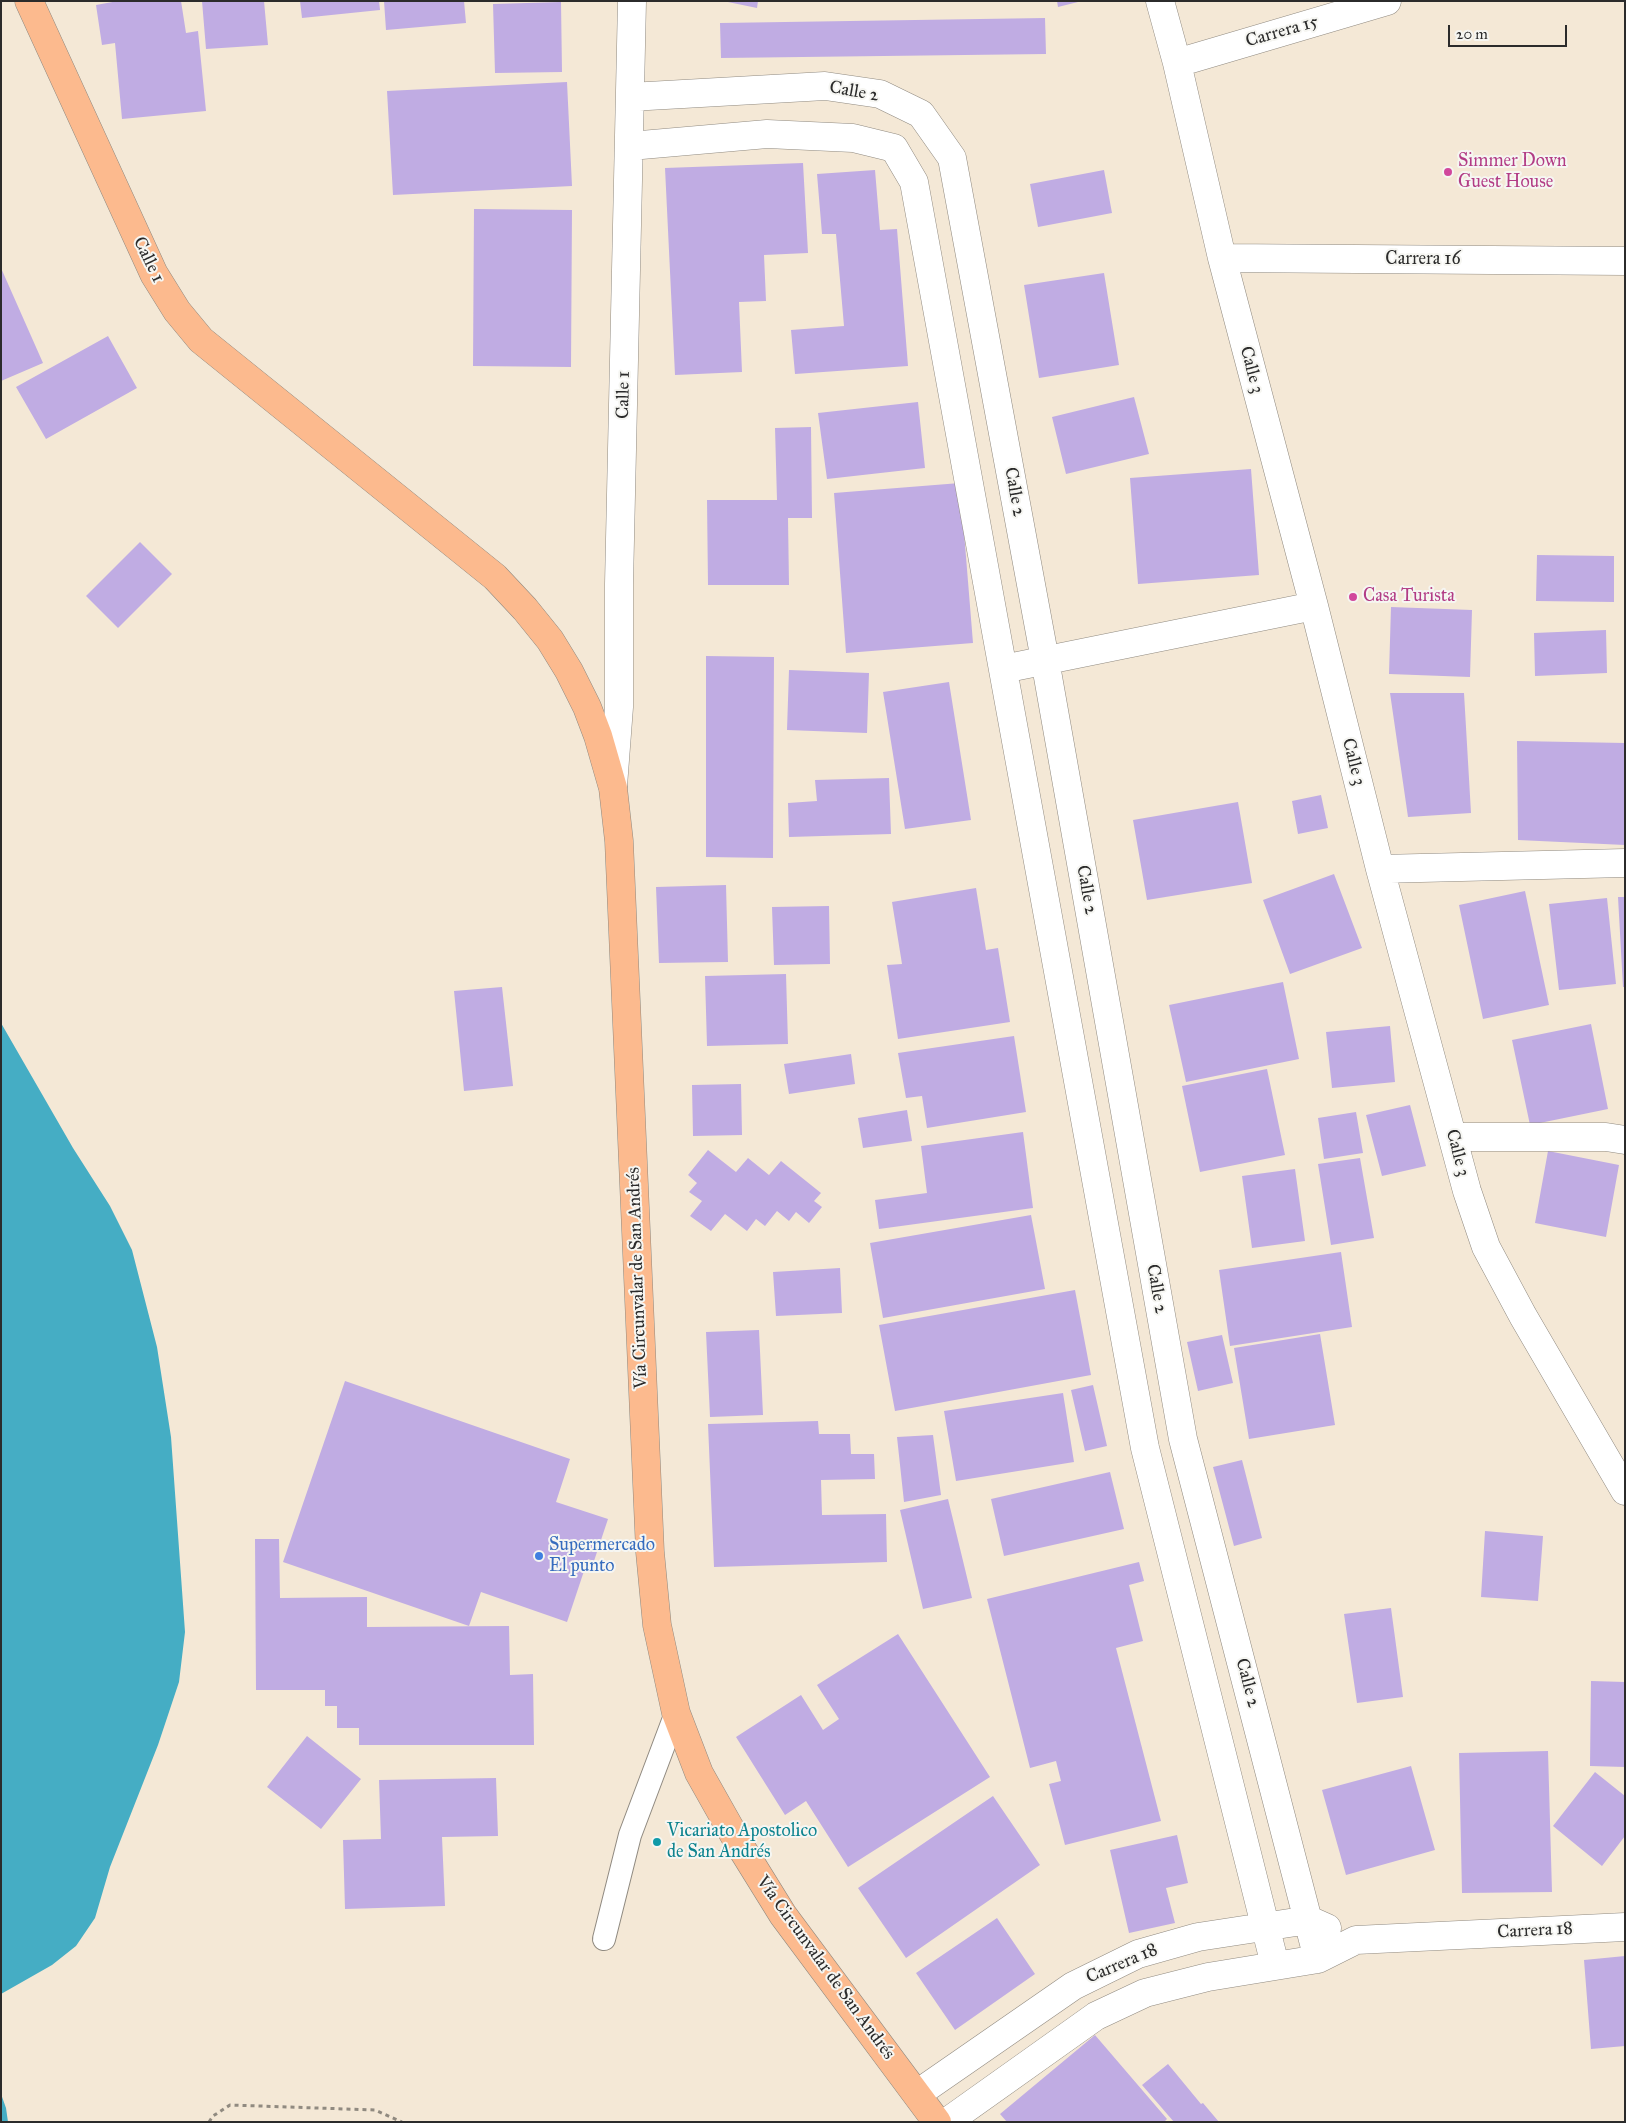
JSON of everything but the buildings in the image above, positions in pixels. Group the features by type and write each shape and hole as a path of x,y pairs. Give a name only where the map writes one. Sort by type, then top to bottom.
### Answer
{"highway":[{"name":"Calle 1","path":"29,1 154,274 177,312 201,340 348,458"},
{"name":"Vía Circunvalar de San Andrés","path":"348,458 495,577 525,609 550,640 569,671 587,707 598,736 613,788 620,851 650,1552 656,1625 676,1713 699,1773 738,1844 783,1915 937,2122"}],"street":[{"name":"Calle 1","path":"613,788 619,707 619,584 632,1"},
{"name":"Calle 3","path":"1160,1 1177,63 1222,258 1314,606 1380,869 1467,1191 1486,1247 1522,1316 1625,1491"},
{"name":"Carrera 15","path":"1177,63 1387,1"},
{"name":"Calle 2","path":"630,97 825,86 880,94 921,114 952,158 1045,660 1183,1439 1318,1959"},
{"path":"894,148 921,114"},
{"path":"630,146 767,134 853,138 894,148 914,182 1144,1448 1274,1965"},
{"name":"Carrera 16","path":"1222,258 1625,261"},
{"path":"1003,669 1314,606"},
{"path":"1380,869 1625,863"},
{"path":"1453,1137 1606,1137 1625,1140"},
{"path":"1144,1448 1183,1439"},
{"name":"Carrera 18","path":"917,2094 1073,1986 1138,1954 1198,1937 1309,1920 1356,1940"},
{"name":"Carrera 18","path":"947,2122 1096,2016 1145,1993 1208,1977 1318,1959 1356,1940 1625,1927"}],"lane":[{"path":"604,1939 630,1835 676,1713"}],"path":[{"path":"209,2122 213,2116 230,2105 375,2110 402,2122"}],"water":[{"path":"1,1023 73,1148 110,1206 132,1250 157,1347 171,1437 185,1632 179,1682 158,1745 110,1867 95,1918 76,1946 52,1965 1,1994"},
{"path":"1,2094 6,2108 8,2122 1,2122"}],"place":[{"name":"Simmer Down Guest House","path":"1448,172"},
{"name":"Casa Turista","path":"1353,597"},
{"name":"Supermercado El punto","path":"539,1556"},
{"name":"Vicariato Apostolico de San Andrés","path":"657,1842"}]}
